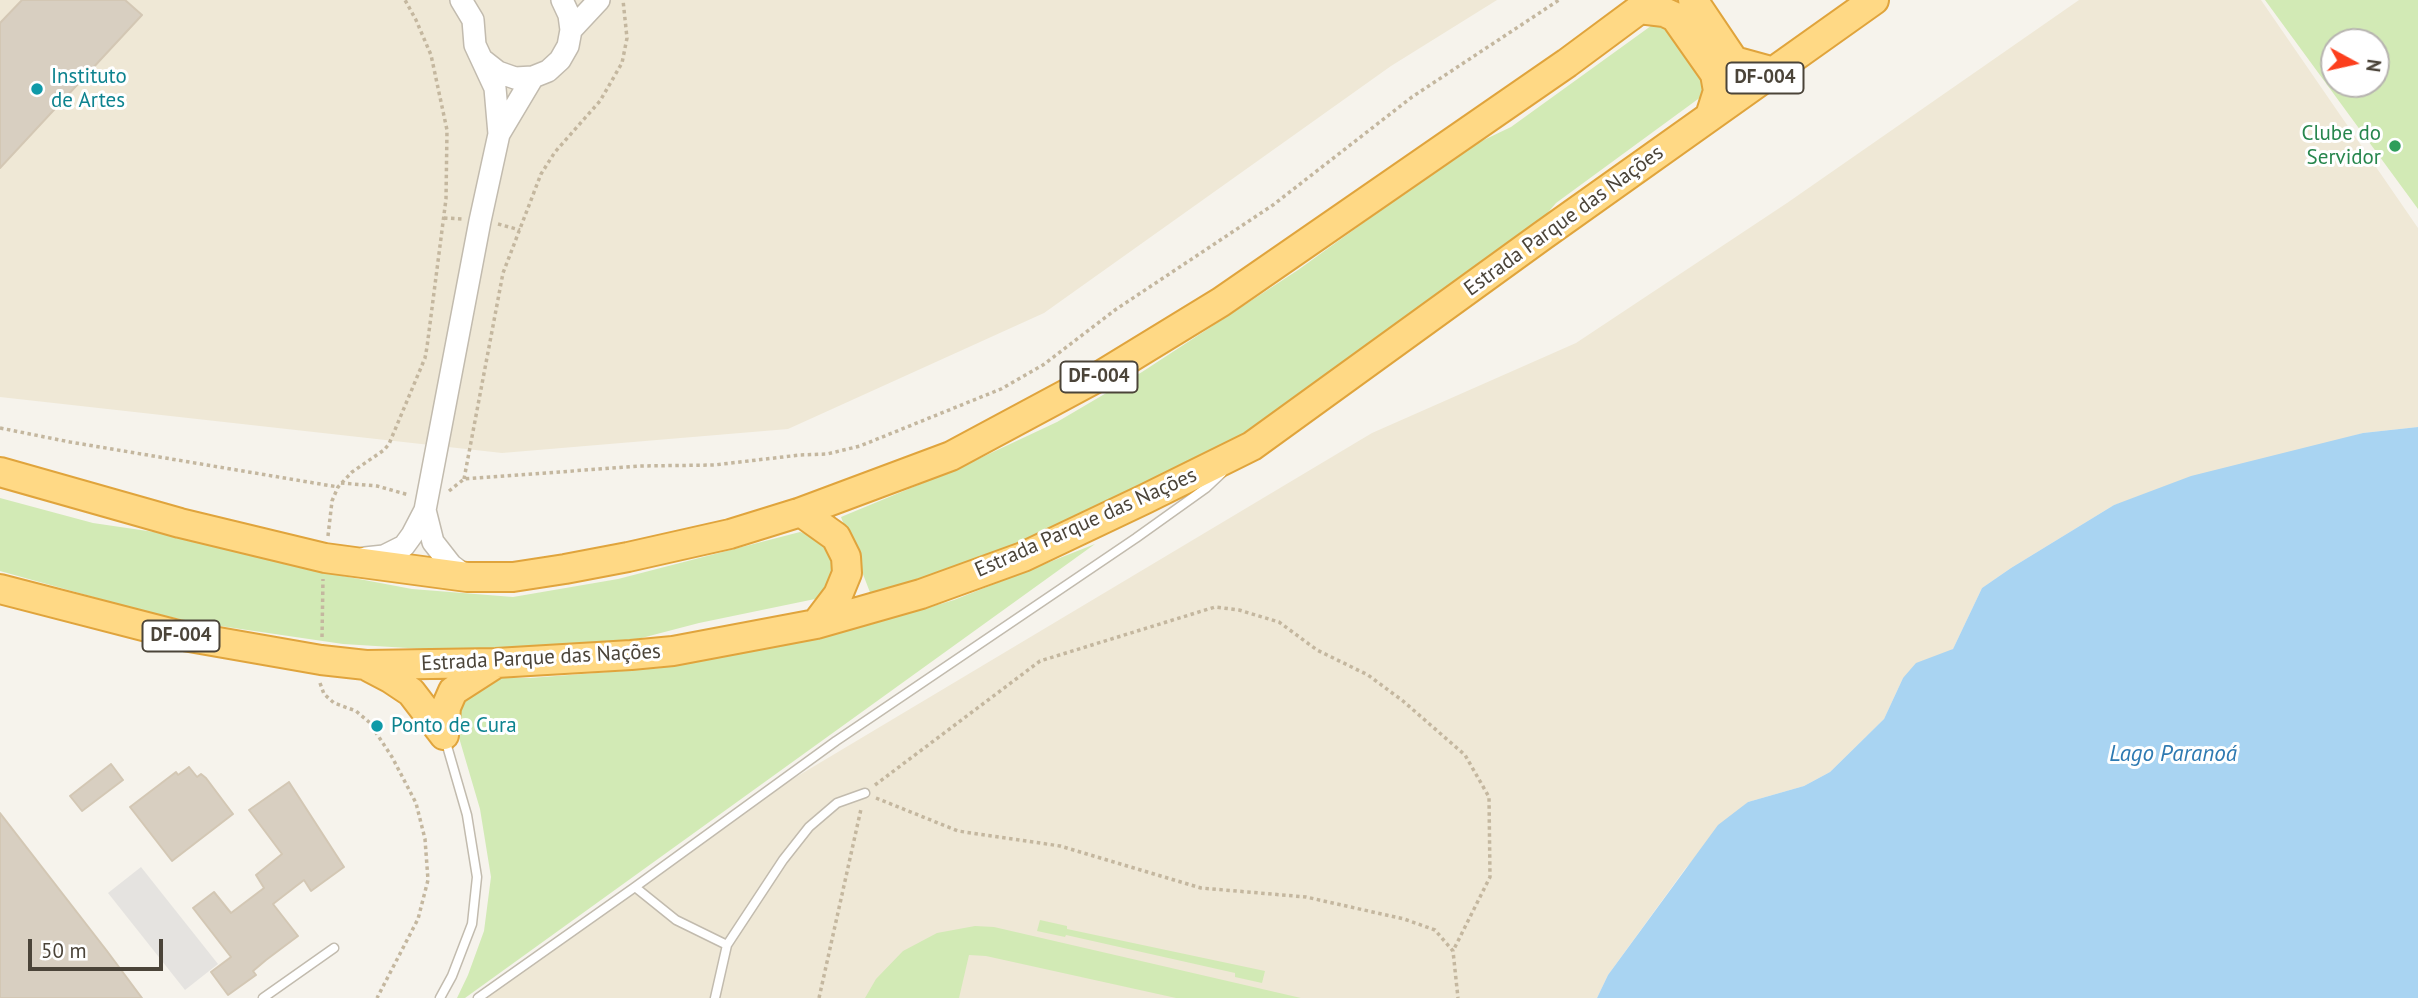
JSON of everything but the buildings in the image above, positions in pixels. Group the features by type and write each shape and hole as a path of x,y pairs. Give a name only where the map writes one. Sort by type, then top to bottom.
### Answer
{"highway":[{"path":"1693,0 1734,61 1774,72"},
{"name":"Estrada Parque das Nações","path":"0,589 178,635 366,666 496,663 673,651 816,624 921,594 1023,556 1252,446 1874,0"},
{"path":"1646,5 1675,17 1715,74 1718,91 1710,116"},
{"name":"DF-004","path":"0,472 180,523 331,559 467,577 513,577 628,557 730,534 801,512 951,456 1100,376 1221,302 1646,5"},
{"path":"0,486 108,512 180,523"},
{"path":"801,512 836,537 846,557 846,573 838,595 816,624"},
{"path":"444,735 446,708 453,691 496,663"},
{"path":"366,666 411,692 444,735"}],"street":[{"path":"331,559 384,556 394,552 404,546 412,535 426,506 499,134 495,88 475,45 473,20 461,0"},
{"path":"473,20 482,0"},
{"path":"484,61 498,72 515,78 533,77 548,71 560,60 568,46 571,30 569,15 562,0"},
{"path":"571,30 599,0"},
{"path":"499,134 533,77"},
{"path":"426,506 433,542 451,565 467,577"}],"lane":[{"path":"478,998 836,741 1197,495 1252,446"},
{"path":"440,998 452,976 472,924 477,877 467,815 444,735"},
{"path":"715,998 727,945 783,860 809,827 837,803 865,793"},
{"path":"635,887 676,920 727,945"},
{"path":"263,998 334,948"}],"path":[{"path":"322,641 331,559 332,501 339,485 389,444 425,358 444,218 447,130 430,55 416,20 404,0"},
{"path":"464,479 503,273 541,174 555,152 600,101 622,62 627,38 623,0"},
{"path":"0,428 70,442 339,485 377,486 426,506 464,479 640,466 714,465 827,454 860,446 1001,389 1043,365 1115,310 1273,205 1412,97 1559,0"},
{"path":"496,223 520,230"},
{"path":"819,998 865,793 1040,661 1215,607 1239,610 1279,622 1317,650 1368,675 1403,701 1465,755 1489,797 1490,877 1452,951"},
{"path":"320,682 324,694 334,703 356,711 369,722 392,757 416,803 425,839 428,880 418,919 377,998"},
{"path":"865,793 958,831 1060,846 1201,888 1306,897 1404,919 1435,930 1452,951 1458,998"}],"shaded area":[{"path":"0,0 1497,0 1391,66 1044,313 788,429 502,453 0,397"},
{"path":"2079,0 2261,0 2320,86 2320,98 2328,98 2418,228 2418,427 2363,433 2114,505 1982,588 1953,649 1903,678 1884,719 1830,772 1804,786 1748,802 1685,869 1608,975 1597,998 482,998 709,829 1372,433 1576,343 1787,203"},
{"path":"141,867 218,964 185,990 108,893"}],"green space":[{"name":"Clube do Servidor","path":"2265,0 2418,0 2418,209 2337,98 2390,98 2390,28 2320,28 2320,75"},
{"path":"1655,23 1673,25 1709,91 1556,203 1533,230 1265,421 1227,444 1080,520 950,571 871,595 841,517 959,468 1057,422 1142,372 1298,270 1467,148 1511,127"},
{"path":"0,498 93,523 168,534 306,569 412,589 513,597 618,579 800,532 822,539 838,569 822,595 815,599 699,623 630,641 440,650 343,644 193,622 0,571"},
{"path":"1095,544 465,998 457,998 484,931 491,877 480,809 455,724 457,706 489,678 530,678 661,668 869,625 954,600"},
{"path":"1040,920 1067,926 1067,929 1265,971 1262,983 1235,977 1235,973 1066,935 1065,937 1037,931"},
{"path":"975,926 994,927 1301,998 1176,998 986,956 969,955 959,998 865,998 876,979 903,951 937,933"}],"water":[{"name":"Lago Paranoá","path":"2418,427 2418,998 1597,998 1608,975 1718,825 1748,802 1804,786 1830,772 1884,719 1903,678 1916,663 1953,649 1982,588 2114,505 2191,476 2363,433"}],"place":[{"name":"Instituto de Artes","path":"37,89"},
{"name":"Clube do Servidor","path":"2395,146"},
{"name":"Ponto de Cura","path":"377,726"}]}
